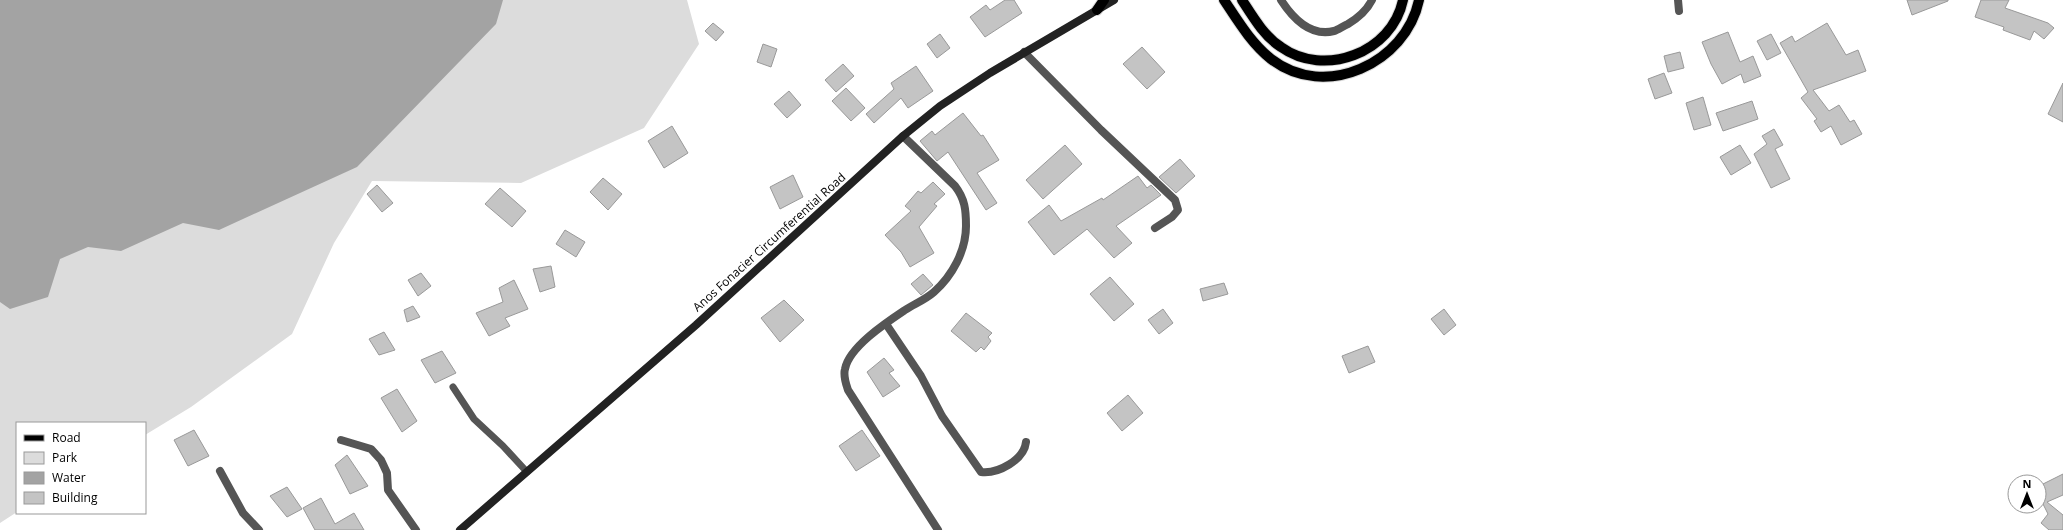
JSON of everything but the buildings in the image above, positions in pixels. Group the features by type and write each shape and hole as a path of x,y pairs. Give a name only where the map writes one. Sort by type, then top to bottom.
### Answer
{"main road":[{"path":"1097,10 1104,0"},
{"name":"Anos Fonacier Circumferential Road","path":"460,530 696,325 903,136 964,88 1114,0"},
{"path":"1224,0 1252,41 1272,60 1290,70 1309,75 1327,76 1346,74 1365,68 1398,44 1416,15 1419,0"},
{"path":"1242,0 1267,36 1281,48 1296,56 1311,60 1327,61 1343,59 1358,54 1373,45 1386,34 1401,10 1403,0"}],"street":[{"path":"1281,0 1288,12 1303,26 1318,31 1334,31 1356,19 1372,0"},
{"path":"1678,0 1679,12"},
{"path":"1024,52 1101,130 1175,200 1178,210 1155,228"},
{"path":"903,136 955,186 961,194 965,204 966,232 963,247 947,279 932,294 886,324 862,343 849,358 844,370 848,390 938,530"},
{"path":"886,324 921,376 942,416 980,472 989,473 996,471 1018,458 1025,450 1026,442"},
{"path":"341,440 371,449 376,454 387,473 388,490 416,530"},
{"path":"220,471 243,513 259,530"}],"lane":[{"path":"453,387 474,419 503,446 527,472"}],"green space":[{"path":"409,0 687,0 699,44 644,128 521,183 372,181 334,243 292,334 191,407 146,434 146,422 16,422 16,513 0,523 0,235"}],"water":[{"path":"0,0 503,0 496,24 357,167 219,230 183,223 121,251 88,247 60,259 48,297 10,309 0,302"}]}
